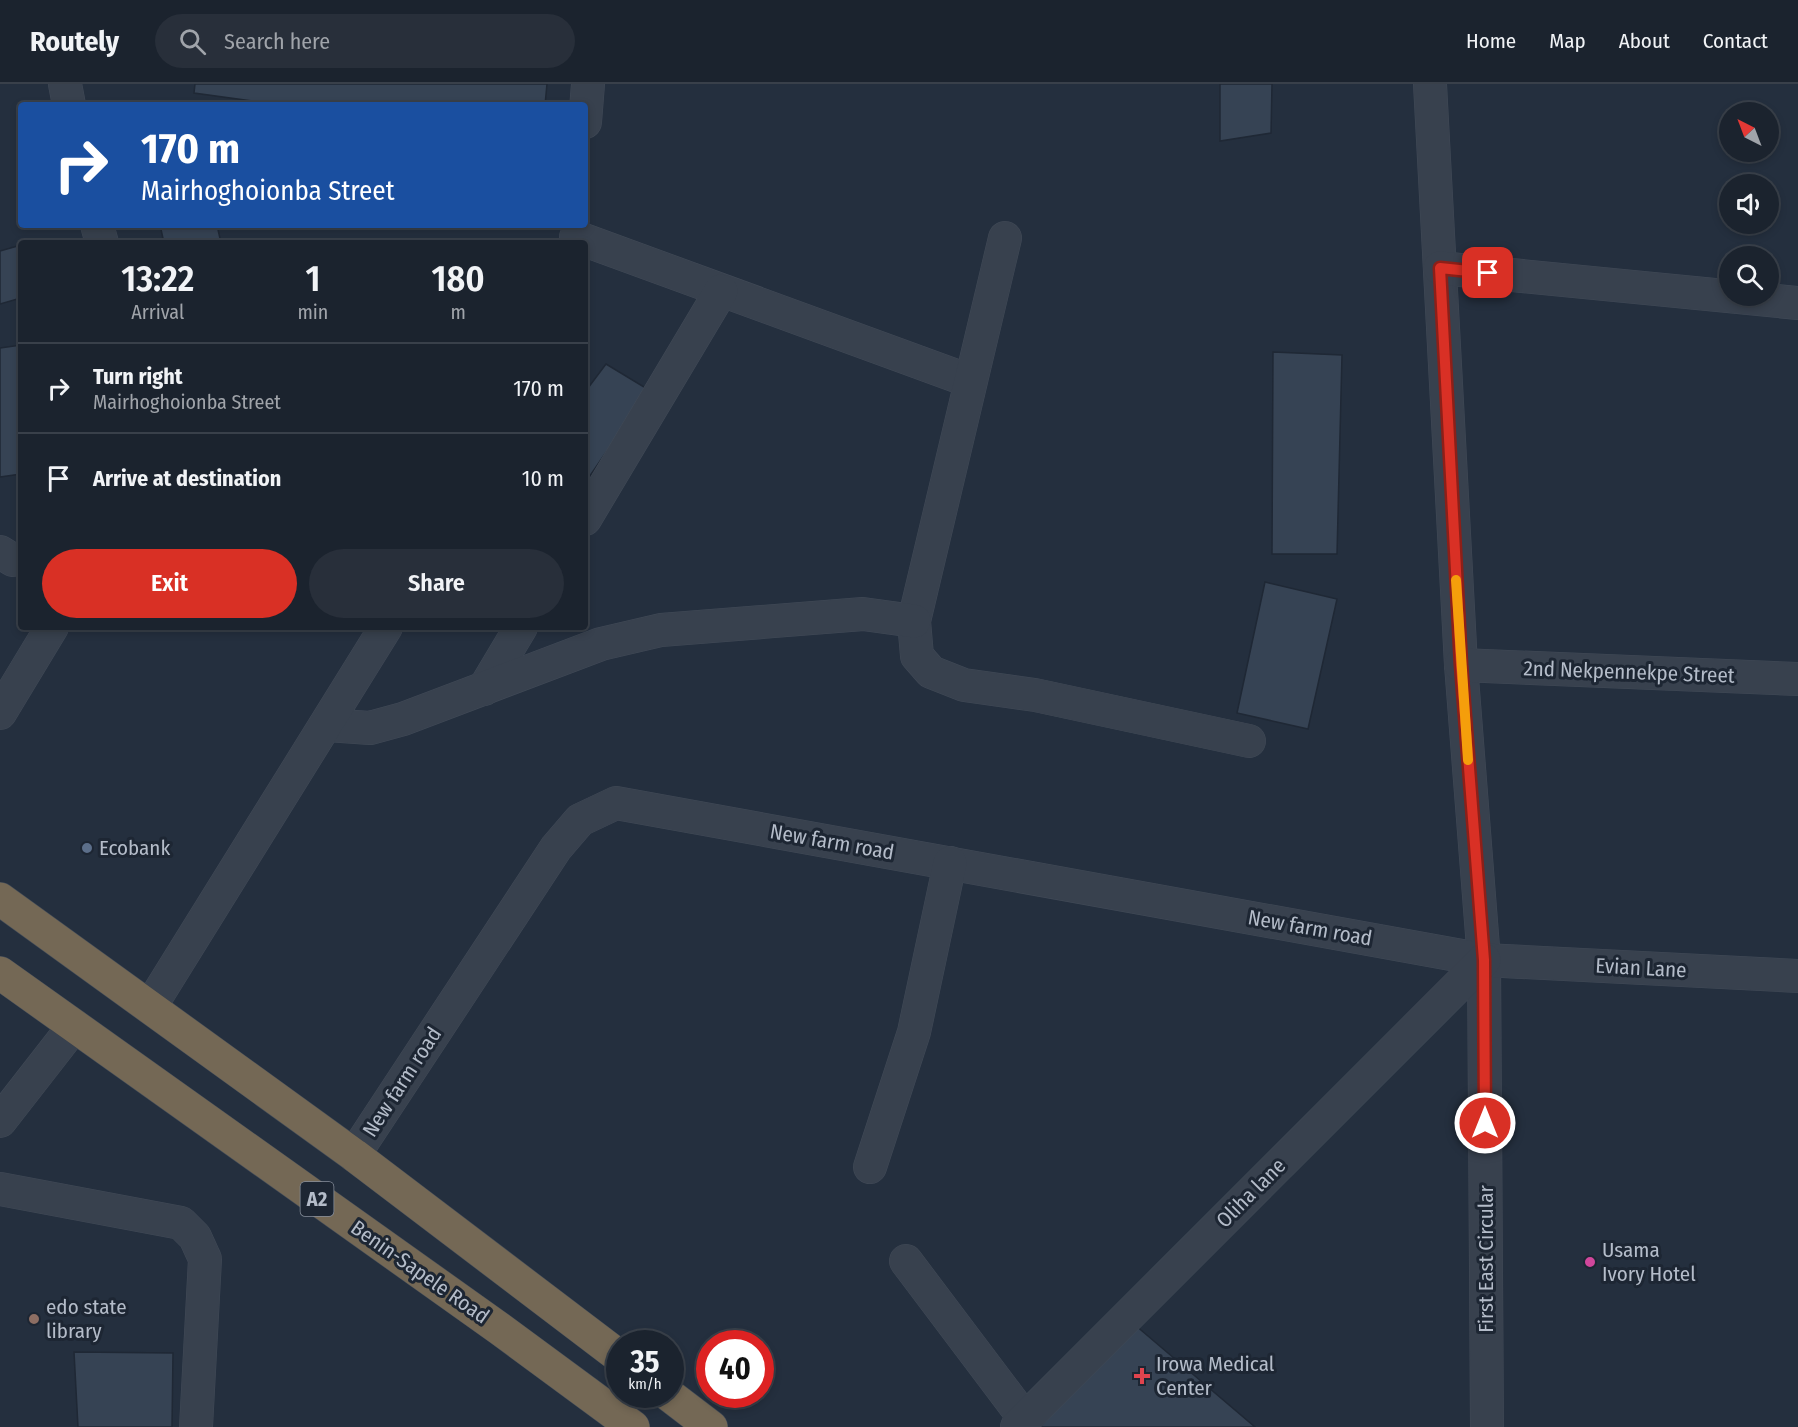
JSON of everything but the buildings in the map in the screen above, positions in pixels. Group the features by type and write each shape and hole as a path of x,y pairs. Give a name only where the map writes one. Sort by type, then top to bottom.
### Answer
{"highway":[{"path":"0,899 354,1155 606,1346"},
{"name":"Benin-Sapele Road","path":"0,973 500,1329 633,1427"},
{"path":"684,1406 711,1427"}],"street":[{"path":"64,84 68,102"},
{"path":"587,102 588,84"},
{"name":"First East Circular","path":"1430,84 1461,665 1484,960 1488,1427"},
{"path":"576,235 970,381"},
{"path":"1005,238 914,621 917,656 931,672 964,685 1035,695 1249,741"},
{"path":"1440,268 1798,303"},
{"path":"588,514 722,291"},
{"path":"327,725 370,728 427,711 601,644 661,630 863,614 914,621"},
{"path":"0,713 50,630"},
{"path":"150,1007 384,630"},
{"path":"484,689 519,630"},
{"name":"2nd Nekpennekpe Street","path":"1461,665 1798,679"},
{"name":"New farm road","path":"354,1155 556,848 580,820 616,803 1484,960"},
{"path":"870,1167 914,1032 950,863"},
{"name":"Evian Lane","path":"1484,960 1798,976"},
{"name":"Oliha lane","path":"1021,1423 1484,960"},
{"path":"0,1121 74,1026"},
{"path":"0,1189 181,1222 195,1237 206,1259 196,1427"},
{"path":"906,1261 1021,1423"}],"slow traffic":[{"path":"1456,580 1468,760"}],"place":[{"name":"Ecobank","path":"87,848"},
{"name":"Usama Ivory Hotel","path":"1590,1262"},
{"name":"edo state library","path":"34,1319"},
{"name":"Irowa Medical Center","path":"1142,1376"}],"route":[{"path":"1485,1123 1484,960 1461,665 1440,268 1488,273"}]}
